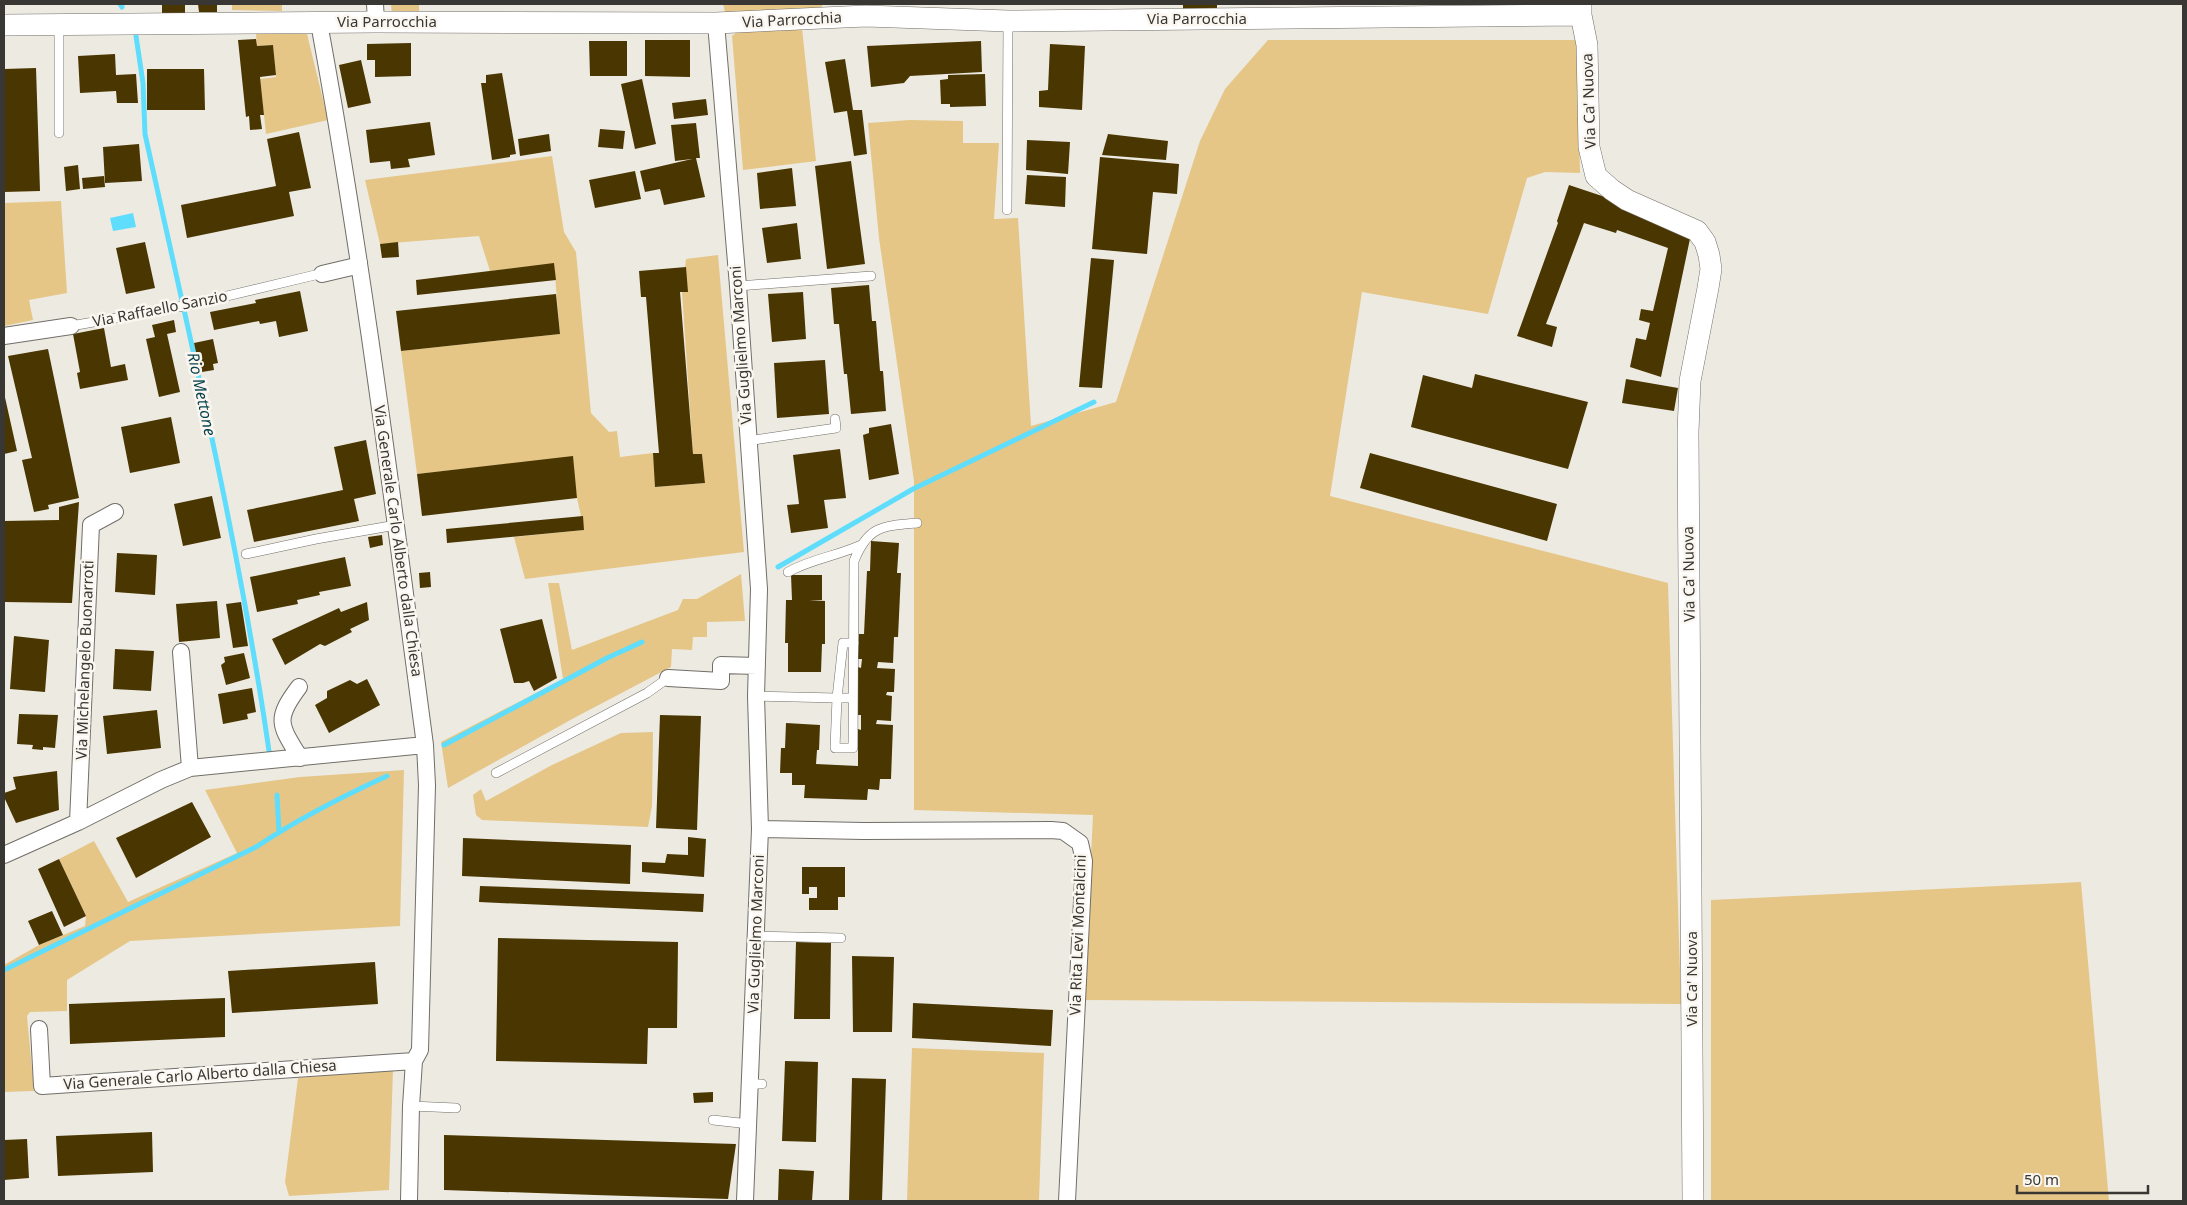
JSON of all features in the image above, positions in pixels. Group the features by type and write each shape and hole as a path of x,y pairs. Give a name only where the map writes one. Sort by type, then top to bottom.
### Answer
{"street":[{"name":"Via Parrocchia","path":"4,25 319,23 376,13 716,23 865,10 1008,21 1581,9"},
{"name":"Via Ca' Nuova","path":"1581,9 1587,45 1589,147 1596,176 1627,200 1697,231 1705,242 1710,255 1711,269 1693,362 1688,414 1693,1201"},
{"name":"Via Generale Carlo Alberto dalla Chiesa","path":"319,23 343,151 360,262 425,745 427,785 420,1050 414,1061 409,1201"},
{"name":"Via Guglielmo Marconi","path":"716,23 738,286 759,589 756,666 760,830 756,936 756,1084 750,1124 745,1201"},
{"name":"Via Raffaello Sanzio","path":"319,275 356,266 360,262"},
{"name":"Via Raffaello Sanzio","path":"4,336 71,326"},
{"name":"Via Michelangelo Buonarroti","path":"78,822 91,525 115,512"},
{"path":"181,652 190,768"},
{"path":"668,678 721,681 721,665 756,666"},
{"path":"298,687 287,703 281,719 284,732 300,758"},
{"path":"4,855 190,768 425,745"},
{"name":"Via Rita Levi Montalcini","path":"760,830 1051,830 1063,831 1080,843 1084,861 1067,1201"},
{"name":"Via Generale Carlo Alberto dalla Chiesa","path":"40,1029 42,1086 414,1061"}],"lane":[{"path":"1007,210 1008,21"},
{"path":"59,24 59,133"},
{"name":"Via Raffaello Sanzio","path":"71,326 189,305 319,275"},
{"path":"738,286 871,276"},
{"path":"748,441 836,428 835,419"},
{"path":"854,643 843,643 837,698 835,748 853,748 854,643 854,561 861,545 875,531 887,525 917,523"},
{"path":"246,554 396,525"},
{"path":"788,572 804,563 861,545"},
{"path":"496,773 647,693 668,678"},
{"path":"756,696 853,698"},
{"path":"756,936 841,938"},
{"path":"411,1106 456,1108"},
{"path":"714,1120 750,1124"}],"shaded area":[{"path":"232,4 282,4 282,11 232,10"},
{"path":"391,4 419,4 419,12 392,15"},
{"path":"723,4 822,4 824,18 728,23"},
{"path":"802,28 816,161 743,170 732,36 737,32"},
{"path":"256,34 307,34 328,120 266,134 260,79 276,77 273,45 257,46"},
{"path":"1268,40 1577,40 1580,173 1545,172 1527,178 1488,314 1362,292 1330,496 1668,583 1681,1004 1084,1000 1093,815 914,810 914,481 879,238 868,123 910,120 963,121 963,143 999,143 994,219 1018,218 1031,426 1116,402 1200,141 1225,89"},
{"path":"552,156 564,232 576,252 591,413 609,432 617,431 620,457 653,453 656,487 705,483 702,454 693,454 682,292 686,259 718,255 744,552 525,579 514,537 584,530 577,498 572,457 417,474 401,351 560,334 554,264 490,271 479,236 380,244 365,180"},
{"path":"61,201 67,293 29,300 33,320 4,326 4,203"},
{"path":"741,574 745,621 707,622 707,637 693,637 692,650 672,649 671,667 448,788 441,742 563,679 548,583 559,583 572,650 678,610 683,599 697,599"},
{"path":"653,732 652,806 648,827 482,820 476,815 473,795 481,789 486,801 552,765 621,733"},
{"path":"404,770 400,926 130,941 67,980 67,1011 30,1012 27,1016 34,1091 4,1092 4,965 39,945 85,926 86,916 59,859 94,841 128,902 237,853 205,790 300,777"},
{"path":"2081,882 2109,1201 1711,1201 1711,900"},
{"path":"912,1048 1044,1053 1039,1201 907,1201"},
{"path":"393,1070 389,1190 289,1196 285,1182 298,1078"}],"water":[{"path":"133,213 136,227 113,231 110,218"}],"building":[{"path":"162,4 185,4 185,13 162,14"},
{"path":"198,4 217,4 217,12 199,12"},
{"path":"1183,4 1217,4 1217,9 1183,9"},
{"path":"256,39 257,46 273,45 276,75 260,77 264,115 260,115 262,129 250,130 249,116 246,117 238,40"},
{"path":"645,40 690,40 690,77 645,76"},
{"path":"589,41 627,41 627,76 590,76"},
{"path":"981,41 982,72 910,76 904,83 871,87 867,46"},
{"path":"411,43 411,76 375,77 375,60 367,60 367,44"},
{"path":"1050,44 1085,46 1082,110 1039,107 1039,91 1048,90"},
{"path":"115,54 116,75 136,74 138,103 117,103 116,91 80,93 78,56"},
{"path":"845,59 853,110 862,110 867,154 854,156 847,111 834,113 825,62"},
{"path":"361,60 371,103 348,108 339,65"},
{"path":"36,68 40,191 4,192 4,69"},
{"path":"147,69 204,69 205,110 147,110"},
{"path":"502,73 516,154 492,160 481,83 486,83 486,75"},
{"path":"985,74 986,106 950,107 950,104 941,104 940,80 948,79 948,75"},
{"path":"642,79 656,144 635,149 621,84"},
{"path":"706,99 708,115 674,119 672,103"},
{"path":"430,122 435,155 408,159 410,167 391,169 390,161 370,163 366,130"},
{"path":"696,123 700,158 696,158 705,197 664,205 660,189 645,192 640,171 692,159 675,161 671,125"},
{"path":"600,129 625,131 623,149 598,147"},
{"path":"299,132 311,188 289,192 294,216 187,238 181,205 276,186 267,139"},
{"path":"549,134 551,151 520,156 518,139"},
{"path":"1108,134 1168,141 1166,160 1102,155"},
{"path":"1027,140 1070,142 1068,174 1026,170"},
{"path":"139,144 142,181 105,183 103,147"},
{"path":"1100,157 1179,164 1177,194 1153,192 1147,254 1092,249"},
{"path":"851,161 865,264 827,269 815,166"},
{"path":"78,165 80,189 66,191 64,167"},
{"path":"792,168 796,206 760,209 757,173"},
{"path":"635,171 641,199 595,208 589,180"},
{"path":"1027,175 1066,177 1065,207 1025,204"},
{"path":"104,176 105,187 83,189 82,178"},
{"path":"1569,185 1626,204 1691,234 1661,377 1630,367 1636,338 1646,340 1650,323 1639,320 1641,309 1653,311 1668,248 1617,230 1616,233 1584,223 1546,324 1557,327 1552,347 1517,336 1558,223 1557,221"},
{"path":"797,223 801,259 767,263 762,228"},
{"path":"145,242 155,288 126,294 116,248"},
{"path":"398,242 399,257 382,258 380,244"},
{"path":"1091,258 1114,260 1102,388 1079,387"},
{"path":"554,263 556,280 417,295 416,280"},
{"path":"686,267 688,292 680,292 693,454 702,454 705,483 655,487 653,453 659,453 646,297 641,297 639,271"},
{"path":"869,285 872,321 876,321 880,371 883,371 886,411 851,414 847,374 844,374 839,324 834,324 831,288"},
{"path":"300,291 308,331 279,337 276,321 260,324 259,321 214,330 210,312 256,303 255,300"},
{"path":"803,292 806,339 772,342 768,294"},
{"path":"556,294 560,334 401,351 396,311"},
{"path":"174,320 176,332 167,334 180,392 159,397 146,339 155,337 152,325"},
{"path":"104,328 111,367 125,364 128,380 80,389 77,373 80,372 73,334"},
{"path":"213,339 218,363 213,364 214,370 202,372 194,343"},
{"path":"48,349 79,498 48,505 49,509 34,512 22,460 32,458 8,356"},
{"path":"825,360 829,414 777,418 774,363"},
{"path":"1475,374 1588,402 1568,469 1411,427 1423,375 1472,388"},
{"path":"1626,379 1678,388 1674,411 1622,403"},
{"path":"4,393 17,451 4,454"},
{"path":"171,417 180,463 130,473 121,427"},
{"path":"891,424 899,474 869,480 863,435 869,433 869,428"},
{"path":"366,440 376,494 354,499 359,521 254,542 247,510 343,490 334,447"},
{"path":"840,449 846,498 824,500 828,528 791,533 787,505 799,504 793,455"},
{"path":"1370,453 1557,504 1547,541 1360,488"},
{"path":"573,456 577,498 422,516 417,474"},
{"path":"212,496 221,538 183,546 174,504"},
{"path":"79,502 72,603 4,602 4,521 59,520 59,507"},
{"path":"583,516 584,530 447,543 446,529"},
{"path":"382,535 383,545 370,548 368,537"},
{"path":"871,541 899,543 897,573 901,573 898,637 894,637 893,663 878,662 877,668 895,669 894,692 887,692 886,695 892,696 891,721 877,720 876,724 893,725 891,779 880,779 879,790 868,789 867,800 804,798 805,785 792,785 792,773 780,773 781,748 785,748 786,723 820,725 819,750 817,750 816,764 858,766 858,729 861,730 861,715 856,715 858,667 861,668 862,659 858,659 859,634 864,634 867,571 870,571"},
{"path":"117,553 157,555 155,595 115,592"},
{"path":"345,557 351,586 319,592 320,595 297,600 298,604 257,612 250,577"},
{"path":"430,572 431,587 420,588 419,573"},
{"path":"791,575 822,575 822,600 809,600 825,601 825,644 822,644 821,672 788,672 788,643 785,643 786,600 792,600"},
{"path":"217,601 220,638 179,642 176,604"},
{"path":"241,602 248,646 233,648 226,604"},
{"path":"367,602 369,620 350,629 352,632 325,646 320,644 285,665 272,639 339,608 341,612"},
{"path":"542,619 557,678 534,691 529,681 514,683 500,629"},
{"path":"14,636 49,640 45,692 10,689"},
{"path":"115,649 154,651 151,691 113,689"},
{"path":"244,653 250,678 226,685 221,665 225,662 224,657"},
{"path":"367,679 380,705 329,733 315,705 327,698 327,691 350,680 357,684"},
{"path":"252,688 256,712 247,714 248,719 223,724 218,694"},
{"path":"157,710 161,748 107,754 103,716"},
{"path":"19,714 58,715 55,748 43,747 43,750 32,749 33,745 17,744"},
{"path":"660,715 701,716 697,830 656,828"},
{"path":"57,771 59,810 16,823 4,797 4,793 16,789 13,777"},
{"path":"192,802 211,837 136,878 116,838"},
{"path":"688,837 706,839 704,877 642,872 642,862 665,863 667,854 688,855"},
{"path":"463,838 631,845 630,884 462,876"},
{"path":"59,859 86,916 64,927 38,869"},
{"path":"802,867 845,867 845,897 838,897 838,910 809,910 809,898 817,898 817,887 809,887 809,894 802,894"},
{"path":"480,886 704,894 703,912 479,902"},
{"path":"52,911 63,935 39,945 28,921"},
{"path":"498,938 678,942 677,1028 648,1028 647,1064 496,1061"},
{"path":"796,942 831,943 830,1019 794,1019"},
{"path":"852,956 894,957 892,1032 853,1032"},
{"path":"375,962 378,1004 232,1013 228,971"},
{"path":"225,998 225,1037 70,1044 69,1004"},
{"path":"913,1003 1053,1010 1051,1046 912,1038"},
{"path":"785,1061 818,1062 816,1142 782,1141"},
{"path":"852,1078 886,1079 882,1201 849,1201"},
{"path":"713,1092 713,1102 694,1103 693,1093"},
{"path":"152,1132 153,1172 58,1176 56,1136"},
{"path":"444,1135 736,1144 728,1199 595,1195 444,1190"},
{"path":"27,1139 29,1178 4,1180 4,1140"},
{"path":"779,1169 814,1171 812,1201 778,1201"}],"waterway":[{"name":"Rio Mettone","path":"136,36 143,83 145,134 228,518 257,673 269,751"},
{"path":"778,567 913,489 1094,402"},
{"path":"444,745 607,658 642,642"},
{"path":"4,970 256,847 320,809 387,776"},
{"name":"Rio Mettone","path":"277,795 279,832"}]}
